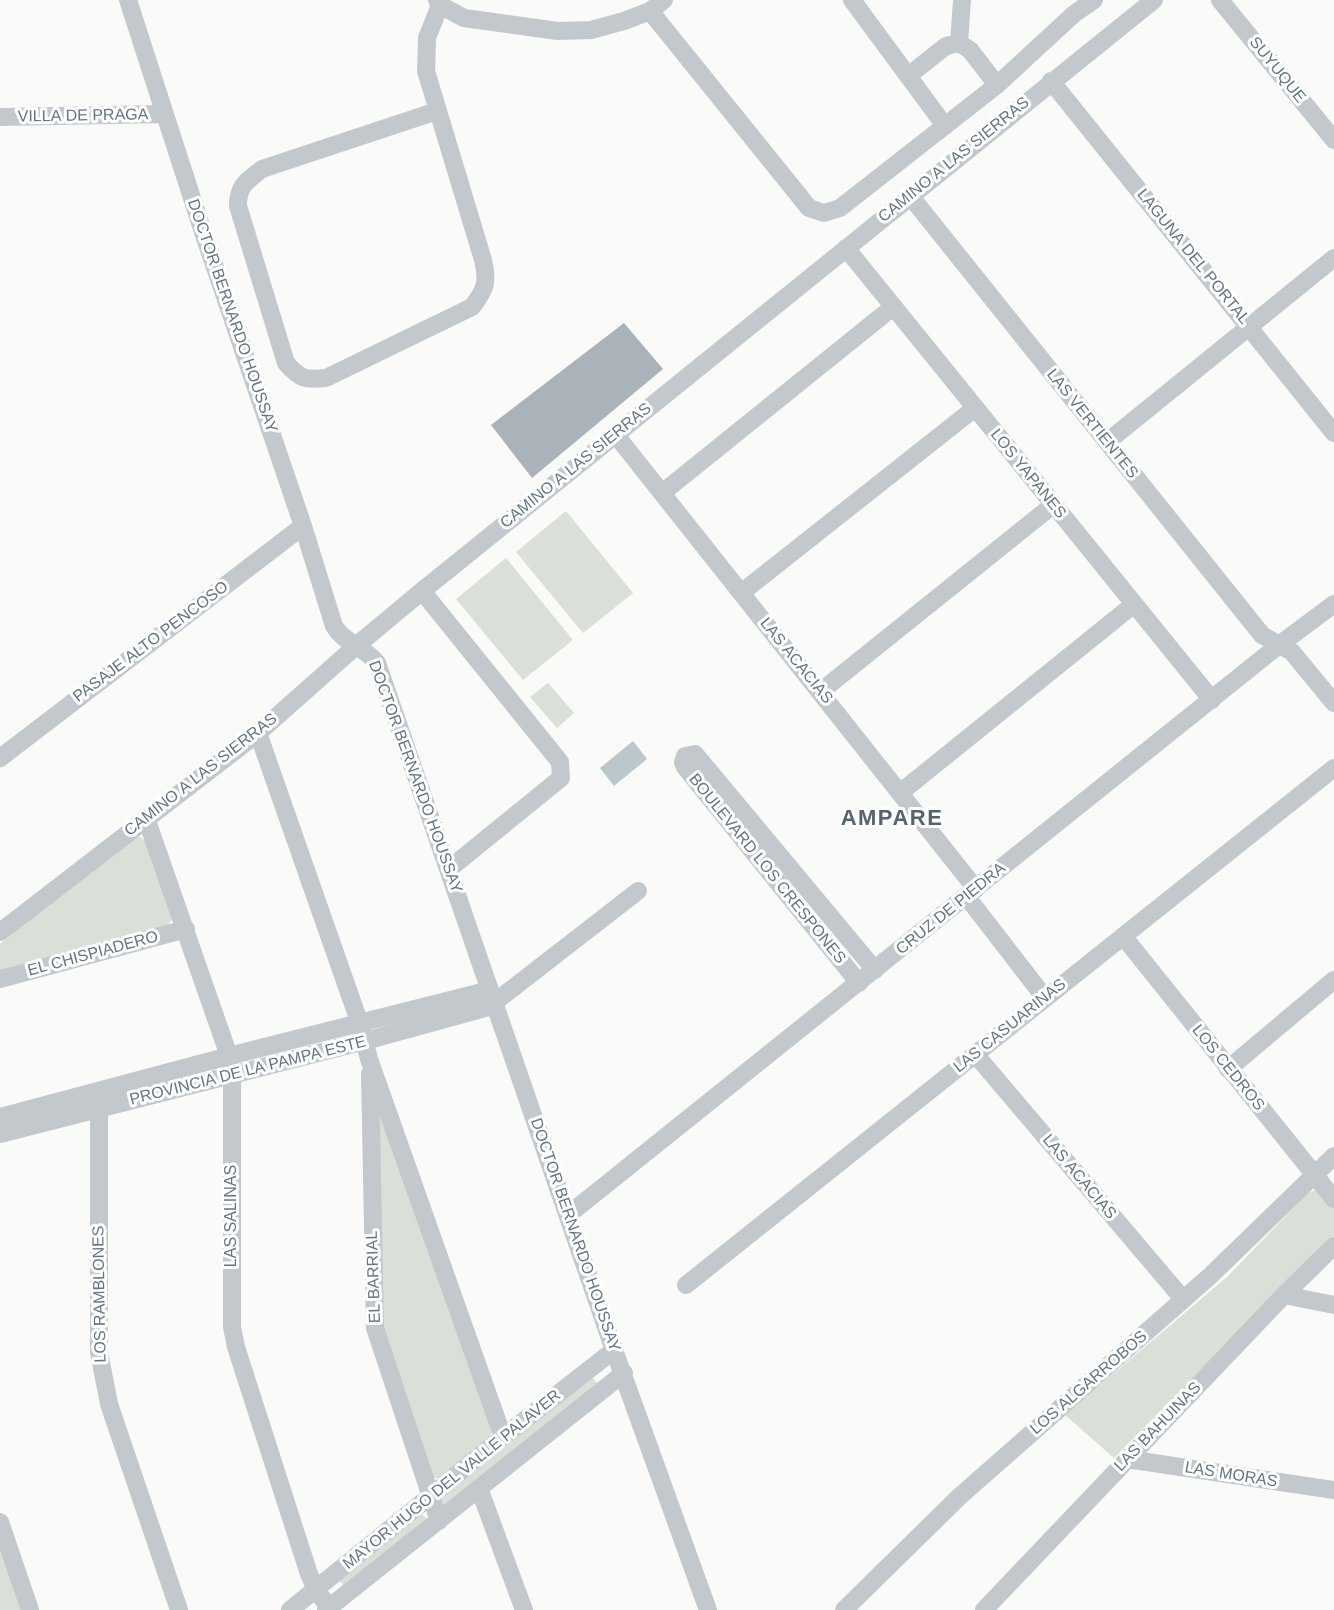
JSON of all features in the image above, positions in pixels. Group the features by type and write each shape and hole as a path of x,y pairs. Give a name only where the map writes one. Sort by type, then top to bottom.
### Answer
{"street":[{"name":"DOCTOR BERNARDO HOUSSAY","path":"128,0 303,526 334,626 338,633 371,654 377,663 619,1362 708,1610"},
{"path":"852,0 945,126"},
{"path":"959,43 962,0"},
{"path":"437,111 262,169 244,183 238,194 238,206 286,363 296,374 308,380 326,378 472,307 483,294 487,278 483,260 426,71 427,38 439,2 464,18 558,31 591,30 624,21 657,5 809,208 824,213 840,208 998,85 1074,14 1094,0"},
{"name":"CAMINO A LAS SIERRAS","path":"0,932 258,733 422,591 1154,0"},
{"name":"SUYUQUE","path":"1220,0 1334,140"},
{"path":"908,76 946,46 959,43 970,50 998,85"},
{"name":"LAGUNA DEL PORTAL","path":"1051,81 1334,433"},
{"name":"VILLA DE PRAGA","path":"0,117 165,114"},
{"name":"LAS VERTIENTES","path":"911,197 1262,635 1292,652 1334,703"},
{"name":"LOS YAPANES","path":"846,248 1212,700"},
{"path":"1107,442 1334,258"},
{"path":"662,493 893,307"},
{"path":"741,593 975,408"},
{"name":"LAS ACACIAS","path":"615,434 901,792 1045,998"},
{"path":"820,692 1053,505"},
{"name":"PASAJE ALTO PENCOSO","path":"0,758 303,526"},
{"path":"422,591 560,762 561,778 449,869"},
{"name":"CRUZ DE PIEDRA","path":"568,1215 1279,645 1334,604"},
{"path":"901,792 1133,605"},
{"name":"EL BARRIAL","path":"258,733 503,1437"},
{"name":"BOULEVARD LOS CRESPONES","path":"859,983 685,767 683,762 685,756 695,754 875,970"},
{"name":"LAS CASUARINAS","path":"686,1285 1334,768"},
{"name":"LAS SALINAS","path":"146,818 186,929 230,1065 232,1328 316,1590 329,1609"},
{"name":"PROVINCIA DE LA PAMPA ESTE","path":"0,1118 230,1065 365,1041 494,999 638,891"},
{"name":"EL CHISPIADERO","path":"0,979 186,929"},
{"name":"LOS CEDROS","path":"1123,936 1334,1199"},
{"path":"1228,1069 1334,980"},
{"name":"EL BARRIAL","path":"365,1041 375,1328 439,1521"},
{"name":"LAS ACACIAS","path":"975,1054 1184,1299"},
{"name":"PROVINCIA DE LA PAMPA ESTE","path":"0,1134 99,1109 230,1065"},
{"name":"LOS RAMBLONES","path":"99,1109 99,1352 102,1372 109,1404 179,1610"},
{"name":"LOS ALGARROBOS","path":"844,1610 959,1497 1210,1276 1334,1156"},
{"name":"LAS BAHUINAS","path":"984,1610 1284,1295 1334,1246"},
{"path":"1284,1295 1334,1305"},
{"name":"MAYOR HUGO DEL VALLE PALAVER","path":"290,1610 503,1437 619,1362"},
{"name":"MAYOR HUGO DEL VALLE PALAVER","path":"329,1609 479,1488 619,1362"},
{"name":"LAS MORAS","path":"1128,1459 1334,1490"},
{"path":"479,1488 524,1610"},
{"path":"0,1522 30,1610"}],"shaded area":[{"path":"566,511 633,593 583,633 516,552"},
{"path":"506,558 573,640 523,680 456,599"},
{"path":"548,683 574,713 557,728 530,697"},
{"path":"633,741 647,759 614,786 600,768"},
{"path":"138,836 147,842 173,918 168,925 0,970 0,944 127,839"},
{"path":"381,1113 492,1432 489,1440 440,1479 430,1476 382,1333 377,1117"},
{"path":"1315,1190 1320,1191 1334,1208 1334,1236 1114,1458 1065,1415 1228,1276 1308,1193"},
{"path":"592,1377 598,1384 445,1508 439,1500"},
{"path":"422,1514 428,1521 345,1587 339,1580"},
{"path":"0,1543 21,1610 0,1610"}],"building":[{"path":"624,323 663,369 532,478 491,425"}],"district":[{"name":"AMPARE","path":"892,819"}]}
